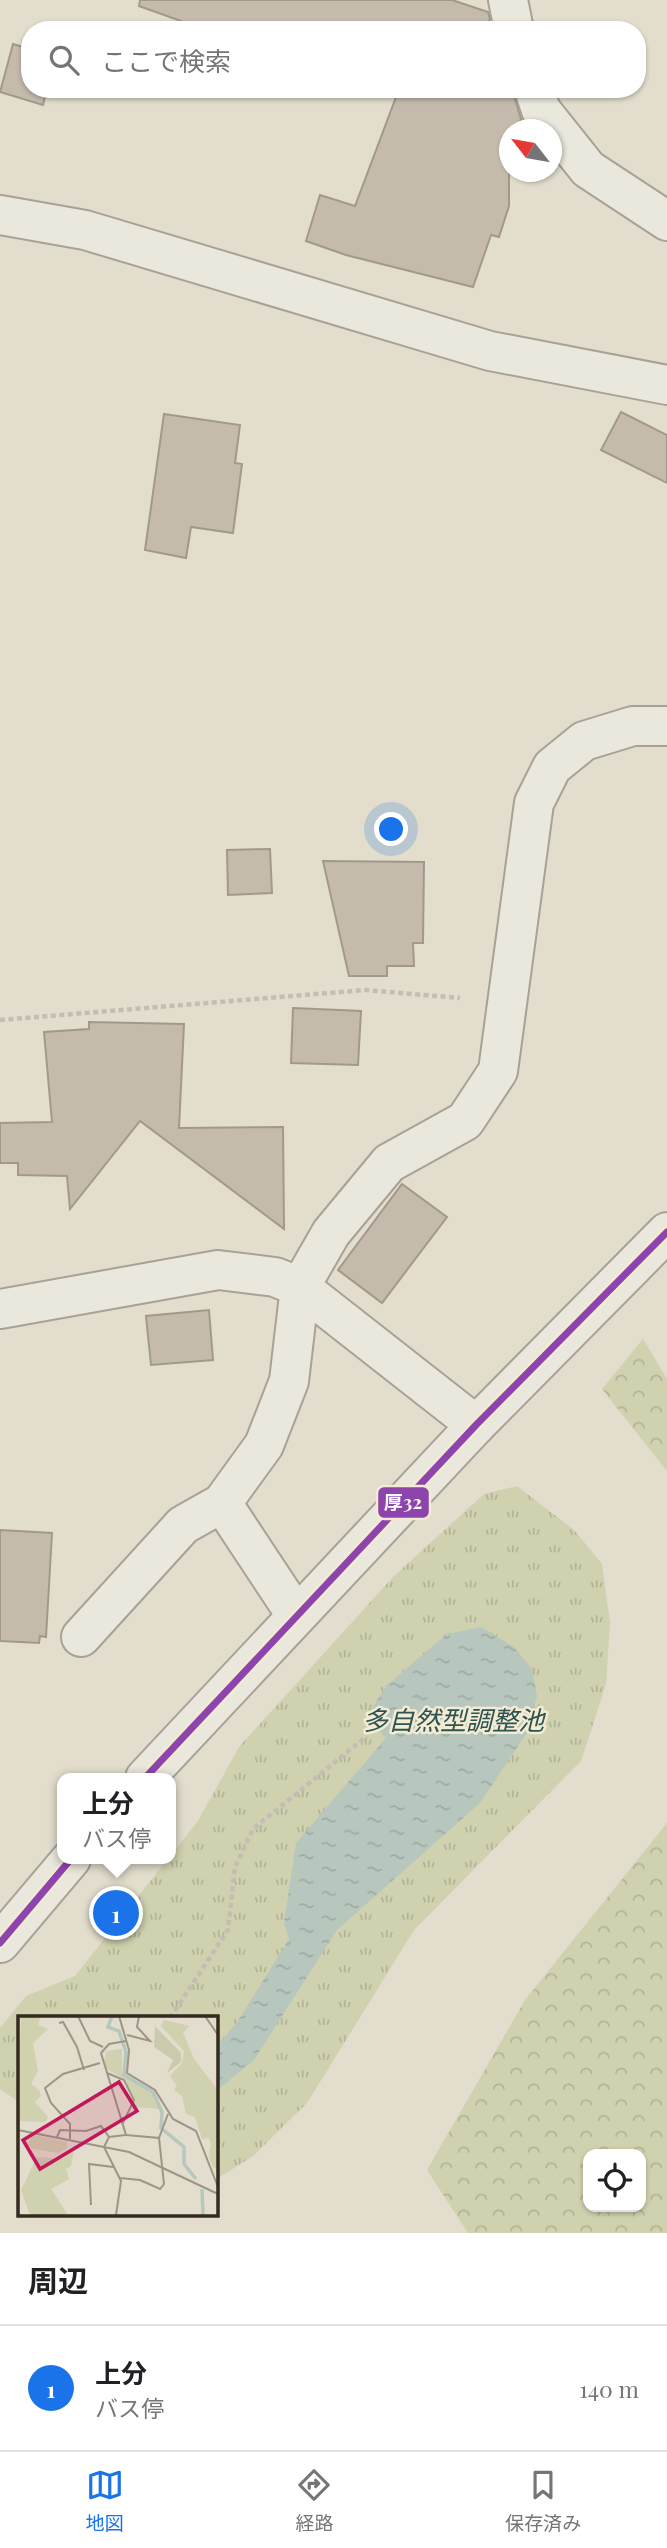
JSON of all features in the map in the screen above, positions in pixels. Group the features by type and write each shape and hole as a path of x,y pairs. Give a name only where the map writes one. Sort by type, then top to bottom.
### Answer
{"street":[{"path":"508,0 512,21"},
{"path":"537,98 541,110 588,169 667,221"},
{"path":"0,215 85,230 490,351 667,385"},
{"path":"80,1637 183,1525 222,1503 264,1445 289,1381 300,1287 331,1233 389,1163 465,1121 498,1071 534,803 552,767 584,741 633,726 667,726"},
{"path":"150,1773 476,1425 667,1232"},
{"path":"0,1309 219,1270 275,1277 300,1287 476,1425"},
{"path":"222,1503 296,1615"},
{"path":"0,1943 67,1864"}],"path":[{"path":"0,1020 365,990 509,1002"},
{"path":"171,2016 228,1930 235,1867 253,1829 367,1736"}],"green space":[{"path":"643,1339 667,1379 667,1471 602,1389"},
{"path":"517,1486 574,1530 602,1564 610,1623 606,1684 581,1761 414,1930 307,2103 253,2156 217,2179 217,2016 18,2016 18,2101 0,2089 0,2028 26,1996 75,1976 164,1864 176,1864 176,1849 198,1821 239,1747 393,1577 484,1494"},
{"path":"667,1823 667,2233 468,2233 427,2170 525,2000"}],"water":[{"name":"多自然型調整池","path":"481,1627 514,1647 532,1669 537,1696 528,1731 480,1803 337,1930 254,2060 217,2090 217,2046 238,2021 289,1939 284,1923 296,1843 386,1738 366,1718 386,1686 447,1634"}],"building":[{"path":"140,0 452,0 488,12 490,19 181,21 139,6"},
{"path":"13,44 21,46 21,98 45,98 43,105 0,92"},
{"path":"396,98 515,98 521,119 499,119 499,182 509,182 509,206 499,237 491,235 473,287 346,255 306,241 320,195 355,206"},
{"path":"621,412 667,435 667,483 601,450"},
{"path":"164,414 240,425 235,463 242,464 233,533 191,527 186,558 145,550"},
{"path":"270,849 272,893 228,895 227,850"},
{"path":"323,861 424,862 423,943 413,943 414,966 387,966 387,976 349,976"},
{"path":"293,1008 361,1011 358,1065 291,1063"},
{"path":"89,1022 184,1024 179,1128 283,1127 284,1229 140,1121 70,1209 67,1176 18,1175 18,1163 0,1163 0,1123 52,1122 44,1032 89,1029"},
{"path":"402,1184 447,1217 382,1303 338,1270"},
{"path":"209,1310 213,1360 151,1365 146,1316"},
{"path":"0,1530 52,1533 46,1637 40,1636 39,1643 0,1641"}],"transit line":[{"name":"厚32","path":"150,1773 476,1425 667,1232"},
{"name":"厚32","path":"0,1943 67,1864"}],"place":[{"name":"上分","path":"116,1913"}]}
